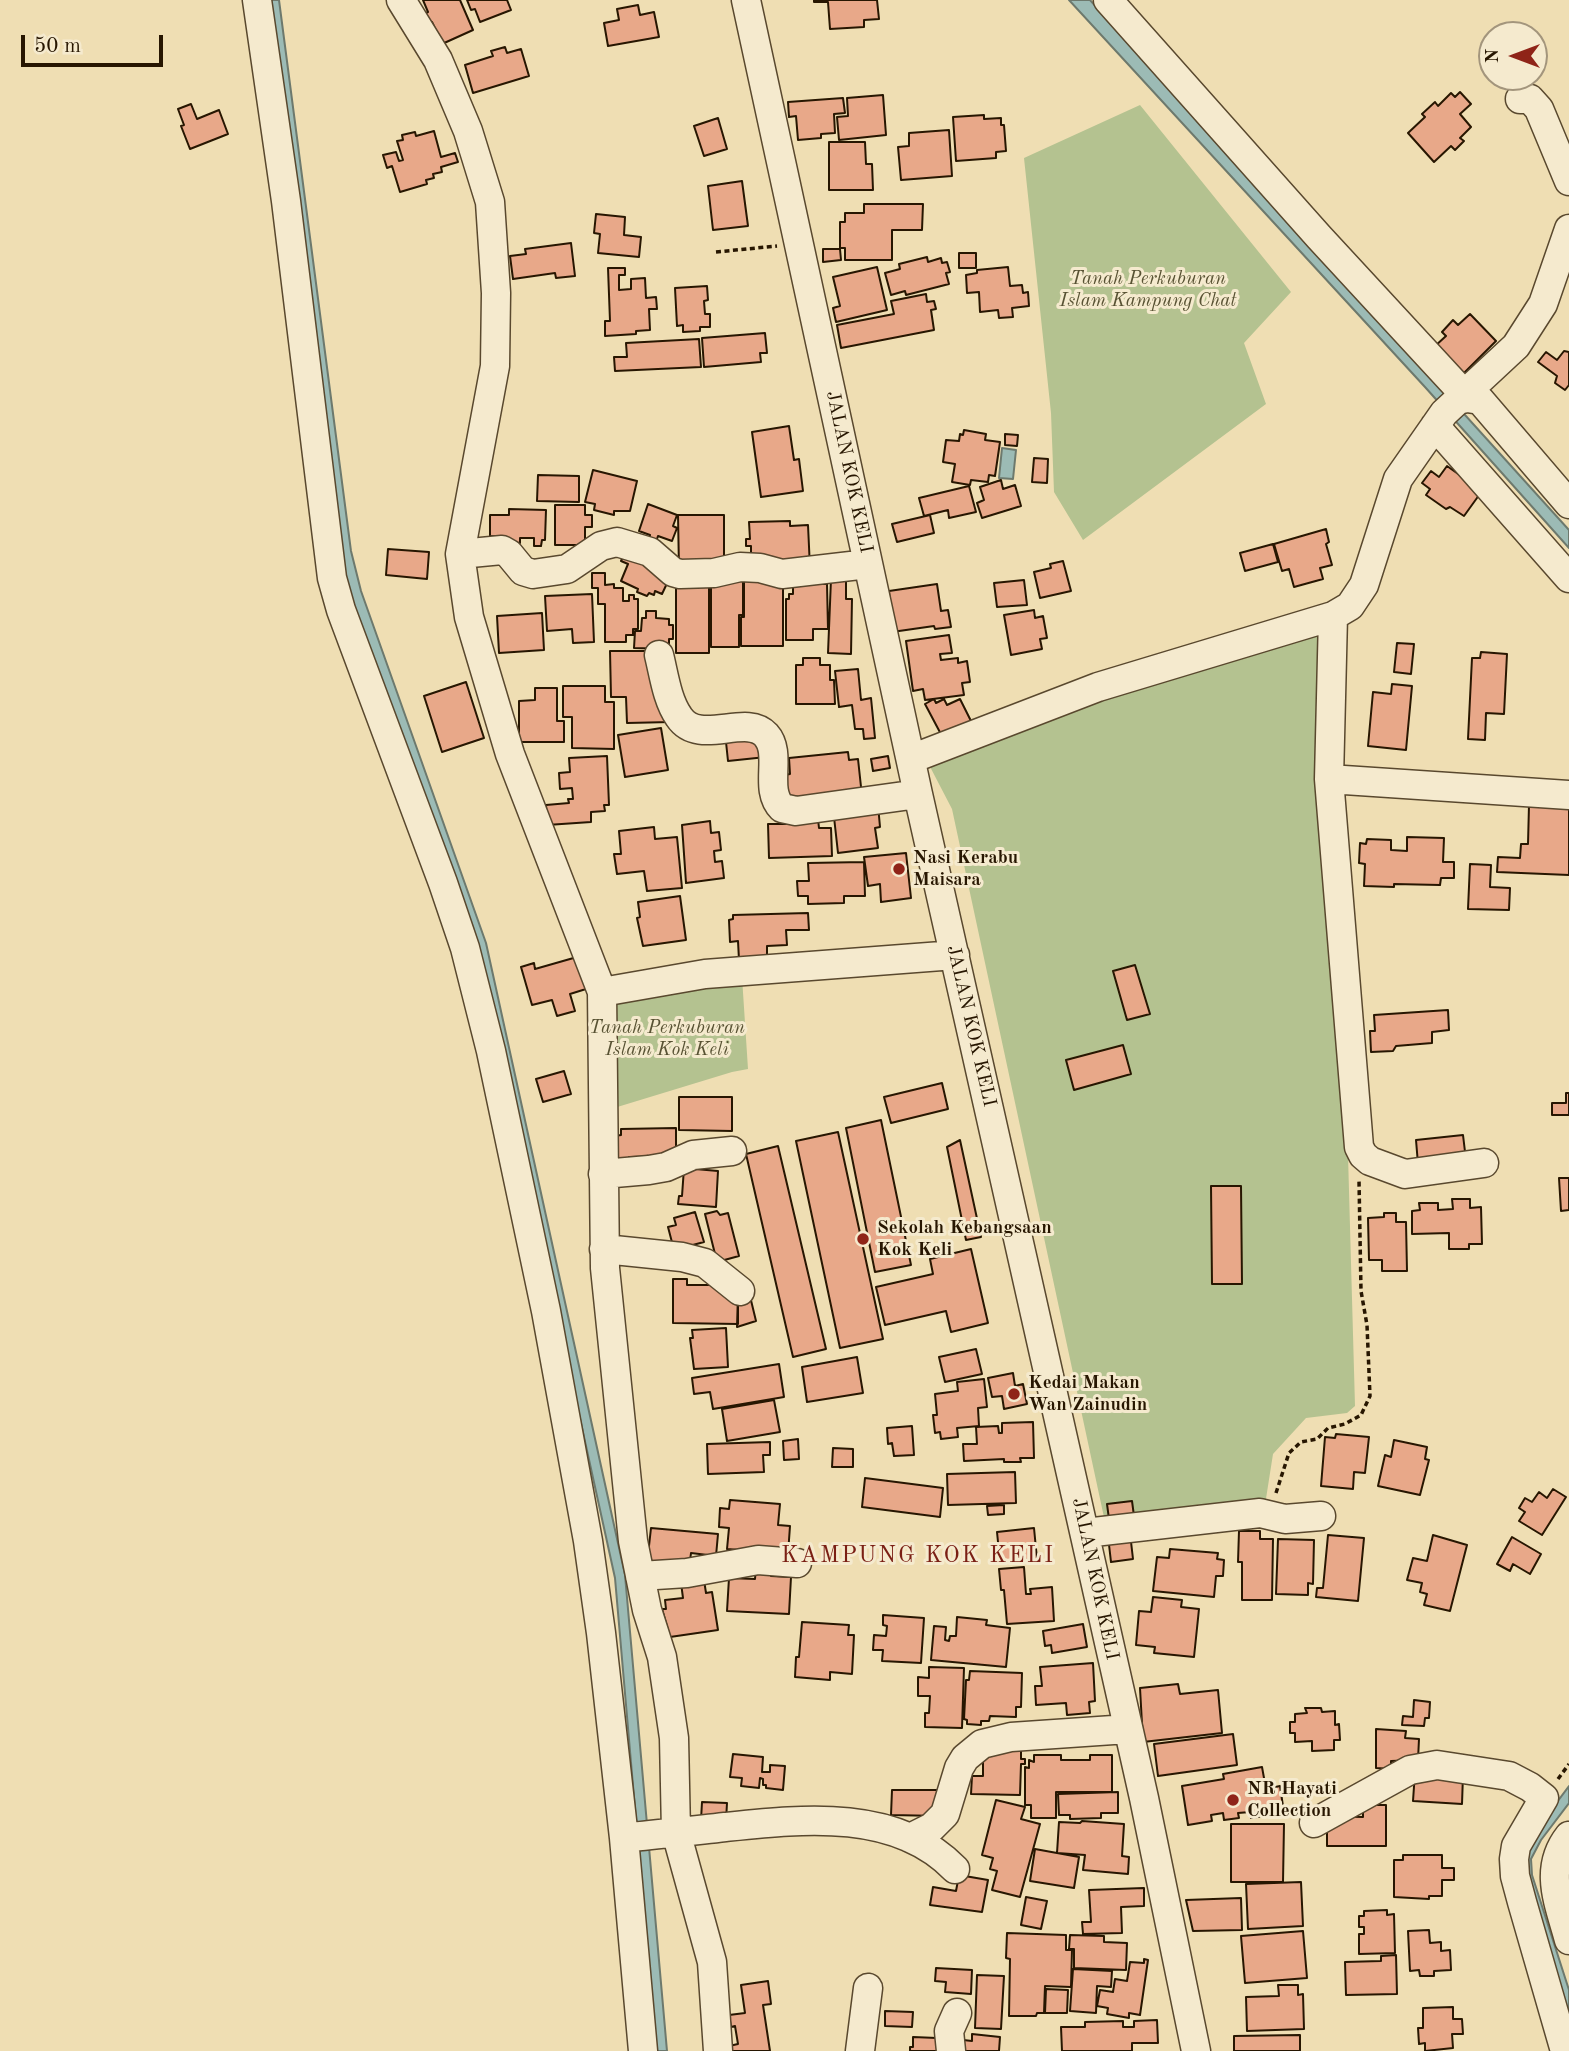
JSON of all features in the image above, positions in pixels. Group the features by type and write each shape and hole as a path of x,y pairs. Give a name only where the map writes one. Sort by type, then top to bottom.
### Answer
{"street":[{"path":"257,0 286,201 332,578 341,610 456,920 491,1051 545,1311 586,1528 601,1633 646,1836 643,2051"},
{"path":"401,0 438,60 468,131 490,202 497,320 495,366 460,554 469,617 510,754 601,992 604,1249 633,1541 647,1610 662,1657 674,1738 646,1836 712,1962 718,2051"},
{"name":"JALAN KOK KELI","path":"746,0 918,794 1085,1533 1196,2051"},
{"path":"1108,0 1319,237 1450,408 1569,578"},
{"path":"1520,99 1530,99 1539,109 1569,181"},
{"path":"911,759 1098,687 1333,616 1350,606 1364,584 1395,486 1450,408 1516,346 1543,304 1569,229"},
{"path":"1450,408 1467,398 1480,400 1569,504"},
{"path":"460,554 502,550 509,554 523,571 533,574 567,569 601,546 617,542 650,552 673,572 680,574 714,573 740,567 787,574 868,564"},
{"path":"1333,616 1329,779 1359,1147 1370,1161 1405,1174 1484,1163"},
{"path":"659,655 672,704 684,724 697,730 753,729 766,736 771,747 775,796 782,808 796,811 918,794"},
{"path":"1329,779 1569,795"},
{"path":"601,992 705,974 955,955"},
{"path":"603,1174 666,1167 693,1155 732,1151"},
{"path":"604,1249 682,1257 705,1263 740,1291"},
{"path":"1085,1533 1260,1513 1285,1519 1321,1516"},
{"path":"640,1576 687,1573 758,1560 797,1563"},
{"path":"910,1838 932,1827 945,1814 959,1768 965,1758 982,1744 1011,1737 1128,1729"},
{"path":"1314,1823 1410,1770 1437,1765 1509,1776 1544,1798 1516,1846 1514,1867 1565,2051"},
{"path":"646,1836 807,1820 880,1827 910,1838 935,1852 956,1869"},
{"path":"1569,1836 1562,1844 1554,1866 1555,1886 1569,1940"},
{"path":"860,2051 868,1988"},
{"path":"951,2051 949,2031 957,2012"}],"path":[{"path":"716,252 800,244"},
{"path":"1260,1513 1271,1507 1289,1453 1301,1442 1317,1439 1328,1428 1345,1424 1361,1415 1370,1396 1367,1325 1361,1291 1359,1165 1363,1154"}],"green space":[{"name":"Tanah Perkuburan Islam Kampung Chat","path":"1140,105 1291,292 1244,343 1266,404 1083,540 1054,492 1051,413 1024,158"},
{"path":"1306,629 1322,641 1319,834 1348,1155 1355,1406 1347,1413 1306,1418 1273,1454 1265,1505 1105,1522 952,809 926,759"},
{"name":"Tanah Perkuburan Islam Kok Keli","path":"742,977 748,1069 614,1108 613,1006 625,995"}],"water":[{"path":"268,0 279,0 351,551 361,591 486,943 625,1575 667,2051 656,2051 615,1578 477,950 357,617 338,550"},
{"path":"1069,0 1090,0 1569,530 1569,548 1425,387"},
{"path":"1002,448 1016,450 1013,479 999,478"},
{"path":"1569,1786 1569,1803 1541,1840 1531,1859 1532,1875 1569,1990 1569,2016 1534,1901 1525,1853 1533,1834"}],"building":[{"path":"423,0 460,0 473,30 442,44 432,22 426,25 422,15 428,12"},
{"path":"467,0 507,0 511,10 480,22 475,9 471,10"},
{"path":"814,0 877,0 879,19 864,20 864,27 830,29 828,2"},
{"path":"638,5 640,15 654,12 659,37 608,46 604,23 619,20 617,9"},
{"path":"505,47 507,53 521,49 529,76 473,93 465,65 493,56 491,51"},
{"path":"1460,92 1471,104 1460,114 1471,127 1460,138 1464,141 1455,150 1451,146 1434,162 1408,133 1425,117 1422,114 1435,102 1438,106 1451,93 1455,97"},
{"path":"883,95 886,135 839,140 837,117 848,116 847,98"},
{"path":"843,98 845,113 834,114 835,133 821,134 821,138 798,140 796,116 789,117 788,102"},
{"path":"191,104 197,119 219,110 228,134 190,149 178,109"},
{"path":"984,115 984,119 1001,118 1006,151 996,152 996,158 956,161 953,117"},
{"path":"718,118 727,149 704,156 694,126"},
{"path":"949,130 952,176 901,180 898,147 909,146 909,133"},
{"path":"434,131 441,157 455,153 458,162 441,167 442,172 433,174 434,178 426,180 427,184 400,192 392,166 387,168 383,155 396,152 399,161 403,160 397,141 403,140 402,135 415,132 416,136"},
{"path":"829,142 865,142 866,164 872,164 873,190 829,190"},
{"path":"742,181 748,226 713,230 708,186"},
{"path":"864,204 923,204 922,230 892,230 892,260 845,260 845,248 840,248 840,222 845,222 845,213 864,213"},
{"path":"596,214 625,217 624,235 641,237 639,257 598,253 600,234 594,233"},
{"path":"571,243 575,276 556,278 555,273 513,279 510,256 526,254 525,249"},
{"path":"823,249 840,249 841,260 823,262"},
{"path":"959,253 976,253 976,268 959,268"},
{"path":"927,257 928,262 941,258 942,263 947,262 949,284 906,295 905,291 891,295 885,273 900,269 899,264"},
{"path":"877,267 887,310 836,322 833,308 840,306 833,277"},
{"path":"1008,267 1010,286 1022,285 1023,293 1028,292 1029,306 1012,308 1013,317 999,318 998,310 980,312 979,292 967,293 966,275 977,273 977,270"},
{"path":"608,268 625,268 625,275 619,275 619,290 631,289 631,279 645,278 646,298 656,297 657,309 649,309 650,330 636,331 636,334 605,336 605,321 610,321"},
{"path":"707,286 708,300 704,301 705,314 710,314 710,327 700,327 700,331 683,332 683,325 677,326 675,288"},
{"path":"926,294 927,302 934,301 936,309 931,310 934,330 841,348 837,325 894,314 891,301"},
{"path":"1470,314 1496,341 1462,375 1434,347 1446,336 1442,332 1453,320 1458,325"},
{"path":"765,333 767,353 760,353 761,362 704,367 702,338"},
{"path":"699,339 701,367 615,371 614,357 627,357 626,343"},
{"path":"1564,351 1569,352 1569,385 1565,390 1555,383 1557,376 1538,362 1546,352 1557,360"},
{"path":"789,426 794,460 799,459 803,491 761,497 752,432"},
{"path":"964,430 986,434 985,440 1000,442 995,476 989,475 988,482 971,480 970,485 952,482 955,464 943,462 946,440 959,441"},
{"path":"1005,434 1018,435 1017,446 1005,445"},
{"path":"1034,458 1048,459 1047,483 1032,482"},
{"path":"1447,466 1482,491 1464,516 1450,507 1446,509 1426,495 1430,489 1422,483 1431,471 1439,477"},
{"path":"593,470 637,481 630,511 614,511 614,515 594,510 595,504 585,502"},
{"path":"538,475 579,476 579,502 537,501"},
{"path":"1001,480 1003,489 1015,485 1021,506 982,518 977,503 984,500 980,487"},
{"path":"969,486 976,512 949,518 948,510 924,516 919,498"},
{"path":"648,504 677,515 673,526 677,528 672,541 658,536 656,542 649,539 650,535 639,531"},
{"path":"555,505 585,505 585,515 592,515 592,527 585,527 585,545 555,545"},
{"path":"509,509 546,510 545,540 542,540 541,546 534,546 534,538 520,538 520,543 507,542 507,537 490,536 490,515 509,515"},
{"path":"678,515 724,515 724,566 679,570"},
{"path":"930,515 934,533 897,542 892,524"},
{"path":"790,521 790,526 808,525 810,568 751,560 751,546 746,546 746,539 750,539 749,522"},
{"path":"1326,529 1329,542 1326,544 1332,565 1320,568 1323,579 1294,587 1289,569 1282,571 1274,544"},
{"path":"1273,544 1278,562 1245,571 1240,553"},
{"path":"627,548 670,577 662,594 655,591 654,595 649,593 647,596 621,581 628,564 621,561"},
{"path":"388,549 429,552 427,579 386,575"},
{"path":"1063,561 1071,591 1040,598 1034,572 1051,568 1050,564"},
{"path":"592,573 605,573 605,585 614,584 614,588 623,588 623,601 629,601 629,595 638,599 638,629 633,629 633,635 626,635 626,642 605,642 605,604 598,604 598,588 592,588"},
{"path":"711,579 743,579 743,615 739,615 739,647 711,647"},
{"path":"744,579 783,579 783,646 741,646"},
{"path":"831,579 846,579 846,599 852,599 851,654 828,653"},
{"path":"1024,580 1027,605 997,607 994,583"},
{"path":"676,584 709,584 709,653 676,653"},
{"path":"793,584 827,584 828,629 813,629 813,640 786,640 786,599 789,599 789,594 793,594"},
{"path":"937,584 941,611 948,610 951,627 935,629 934,626 892,632 889,591"},
{"path":"592,594 594,642 573,643 572,629 547,631 545,596"},
{"path":"1034,610 1035,618 1043,616 1047,638 1040,639 1042,649 1011,655 1004,615"},
{"path":"646,611 656,611 656,618 669,619 669,625 673,625 673,639 669,639 669,649 634,648 635,631 641,631 642,618 646,618"},
{"path":"542,613 544,650 499,653 497,616"},
{"path":"949,635 952,653 940,654 941,660 958,658 958,663 967,661 970,682 962,683 964,695 925,700 923,689 913,691 906,641"},
{"path":"1397,643 1414,644 1411,674 1394,672"},
{"path":"610,651 648,651 671,722 627,723 626,697 611,697"},
{"path":"1481,652 1507,654 1504,714 1486,713 1485,740 1468,739 1472,658 1480,658"},
{"path":"803,658 820,658 820,665 830,665 835,704 796,704 796,665 803,665"},
{"path":"858,669 861,700 871,698 875,738 864,739 863,729 855,729 852,705 839,707 835,671"},
{"path":"466,682 484,738 442,752 424,696"},
{"path":"1392,684 1412,686 1406,750 1368,746 1373,692 1391,694"},
{"path":"563,686 605,686 605,702 614,702 614,749 572,748 572,717 563,717"},
{"path":"535,688 557,688 557,721 564,721 564,742 519,742 519,701 535,700"},
{"path":"934,699 936,703 944,699 947,705 960,699 972,723 943,738 925,704"},
{"path":"661,728 668,770 625,777 618,735"},
{"path":"763,738 766,757 728,761 726,742"},
{"path":"848,752 849,760 858,759 862,796 784,804 785,775 790,774 789,758"},
{"path":"607,756 609,805 604,805 605,811 591,812 591,822 547,825 546,805 569,803 568,799 573,799 572,788 560,789 559,773 570,772 569,758"},
{"path":"888,756 890,768 873,771 871,759"},
{"path":"878,805 880,827 875,828 878,848 838,853 834,817"},
{"path":"1529,805 1569,807 1569,875 1497,872 1498,857 1520,858 1521,844 1528,844"},
{"path":"818,819 819,828 831,828 832,856 769,858 768,824 786,824 786,820"},
{"path":"710,821 711,833 719,832 721,850 714,851 715,862 722,861 724,878 686,883 682,825"},
{"path":"654,827 655,839 677,837 682,888 647,891 644,871 617,874 614,854 621,854 619,831"},
{"path":"1407,837 1444,838 1443,862 1454,862 1454,878 1441,878 1440,885 1364,886 1365,864 1359,863 1360,843 1366,844 1367,839 1391,840 1391,850 1407,851"},
{"path":"906,853 911,898 881,902 880,884 868,886 864,857"},
{"path":"864,862 865,896 844,896 844,903 808,904 808,896 798,896 797,881 809,881 808,863"},
{"path":"1470,864 1491,865 1490,887 1510,888 1509,910 1468,909"},
{"path":"680,896 686,940 643,946 637,918 640,917 638,902"},
{"path":"808,913 809,930 786,930 787,945 767,946 767,959 739,960 738,941 730,942 729,920 733,919 733,915"},
{"path":"577,957 586,989 570,994 575,1011 557,1016 552,1000 532,1005 521,967 534,963 535,969"},
{"path":"1135,965 1150,1014 1127,1020 1113,971"},
{"path":"1448,1010 1449,1030 1432,1032 1432,1043 1396,1046 1393,1051 1371,1052 1370,1031 1375,1031 1374,1015"},
{"path":"1123,1045 1131,1074 1074,1090 1066,1060"},
{"path":"564,1071 571,1094 543,1102 536,1079"},
{"path":"942,1083 948,1109 891,1123 884,1097"},
{"path":"1566,1093 1569,1093 1569,1115 1552,1115 1552,1103 1566,1103"},
{"path":"679,1097 732,1097 732,1131 679,1130"},
{"path":"881,1120 911,1265 875,1272 846,1128"},
{"path":"676,1128 676,1156 629,1157 630,1163 616,1164 615,1136 621,1135 621,1129"},
{"path":"838,1132 883,1339 840,1348 796,1141"},
{"path":"1463,1135 1466,1160 1418,1164 1416,1140"},
{"path":"960,1140 981,1237 966,1240 947,1147"},
{"path":"778,1146 826,1349 793,1357 746,1154"},
{"path":"684,1168 718,1171 716,1207 678,1204 679,1196 682,1196"},
{"path":"1559,1178 1569,1178 1569,1210 1561,1211"},
{"path":"1211,1186 1241,1186 1242,1284 1212,1284"},
{"path":"1452,1199 1470,1199 1470,1208 1481,1207 1482,1244 1469,1244 1469,1249 1449,1249 1449,1233 1412,1234 1412,1211 1420,1210 1419,1203 1438,1203 1438,1210 1453,1209"},
{"path":"717,1211 720,1215 728,1213 739,1256 717,1262 705,1214"},
{"path":"695,1212 704,1242 674,1250 668,1227 676,1225 674,1218"},
{"path":"1384,1213 1396,1213 1396,1222 1406,1222 1407,1271 1382,1271 1382,1260 1369,1260 1368,1218 1384,1217"},
{"path":"971,1249 988,1323 951,1332 946,1311 885,1325 876,1287 933,1274 930,1259"},
{"path":"673,1279 687,1279 687,1285 725,1285 738,1294 738,1324 673,1323"},
{"path":"749,1292 756,1321 737,1327 738,1294"},
{"path":"726,1328 728,1367 694,1369 690,1338 693,1338 692,1330"},
{"path":"976,1349 982,1374 945,1382 939,1357"},
{"path":"857,1357 863,1393 807,1402 802,1367"},
{"path":"779,1364 784,1397 713,1409 710,1392 694,1394 692,1378"},
{"path":"1013,1373 1015,1386 1023,1384 1027,1404 1004,1409 1002,1396 992,1397 988,1378"},
{"path":"984,1379 987,1407 978,1408 979,1426 957,1428 958,1437 941,1439 940,1432 935,1433 935,1394 958,1391 957,1382"},
{"path":"774,1400 780,1432 727,1441 722,1409"},
{"path":"1033,1422 1034,1458 1020,1458 1021,1462 1004,1462 1004,1459 964,1461 963,1444 977,1444 976,1427 998,1426 999,1433 1002,1433 1002,1423"},
{"path":"912,1426 914,1455 894,1456 892,1443 888,1444 887,1428"},
{"path":"1336,1434 1369,1437 1365,1473 1354,1472 1353,1489 1321,1486 1325,1437 1335,1438"},
{"path":"798,1439 799,1459 784,1460 783,1441"},
{"path":"1394,1440 1427,1447 1425,1459 1429,1460 1420,1495 1378,1486 1385,1455 1391,1457"},
{"path":"770,1442 770,1455 763,1455 764,1472 708,1474 707,1444"},
{"path":"833,1448 853,1449 853,1467 832,1467"},
{"path":"1015,1472 1016,1503 948,1505 947,1474"},
{"path":"865,1478 943,1488 940,1517 862,1507"},
{"path":"1553,1489 1566,1497 1542,1535 1519,1521 1525,1512 1519,1508 1525,1498 1532,1502 1539,1492 1547,1498"},
{"path":"730,1500 780,1504 778,1525 790,1526 788,1554 727,1549 729,1528 719,1527 720,1508 729,1509"},
{"path":"1132,1501 1134,1516 1109,1519 1107,1504"},
{"path":"1004,1505 1004,1514 988,1515 987,1506"},
{"path":"651,1528 718,1534 716,1556 691,1553 689,1569 647,1564"},
{"path":"1034,1528 1037,1559 1000,1562 997,1532"},
{"path":"1239,1531 1260,1531 1260,1539 1273,1539 1272,1600 1242,1600 1242,1562 1238,1562"},
{"path":"1130,1533 1133,1559 1111,1562 1108,1536"},
{"path":"1328,1535 1364,1538 1358,1601 1316,1597 1317,1588 1323,1588"},
{"path":"1433,1535 1467,1545 1450,1611 1424,1605 1427,1594 1420,1592 1422,1583 1407,1580 1413,1558 1427,1561"},
{"path":"1512,1537 1541,1554 1530,1574 1513,1564 1510,1571 1497,1564"},
{"path":"1278,1539 1314,1540 1313,1584 1308,1583 1308,1595 1276,1594"},
{"path":"1170,1549 1218,1553 1217,1559 1224,1560 1223,1576 1216,1576 1214,1597 1153,1591 1157,1557 1169,1558"},
{"path":"756,1567 771,1568 771,1576 791,1577 789,1614 727,1611 729,1578 755,1579"},
{"path":"1024,1567 1026,1594 1031,1594 1030,1589 1052,1587 1054,1621 1007,1624 999,1569"},
{"path":"704,1580 706,1593 712,1592 718,1630 670,1637 662,1609 666,1609 665,1600 683,1598 681,1583"},
{"path":"1153,1597 1182,1600 1181,1607 1199,1609 1194,1657 1154,1653 1155,1647 1136,1645 1139,1611 1151,1612"},
{"path":"883,1615 924,1618 921,1663 882,1661 883,1650 873,1650 874,1635 886,1636 887,1626 883,1625"},
{"path":"957,1617 987,1620 986,1625 1010,1628 1006,1667 931,1660 934,1626 946,1627 945,1640 949,1641 950,1636 956,1636"},
{"path":"802,1622 849,1625 848,1635 854,1635 852,1674 830,1672 830,1680 795,1677"},
{"path":"1083,1624 1087,1647 1052,1653 1051,1645 1045,1646 1043,1631"},
{"path":"1093,1663 1095,1701 1089,1702 1090,1713 1067,1715 1066,1703 1036,1705 1035,1686 1042,1686 1040,1667"},
{"path":"929,1667 964,1668 962,1728 925,1727 925,1713 929,1713 930,1696 918,1696 918,1677 929,1678"},
{"path":"970,1671 1022,1673 1021,1707 1016,1707 1016,1717 990,1716 989,1721 981,1721 981,1725 967,1724 964,1719 966,1680 969,1680"},
{"path":"1178,1684 1180,1694 1218,1690 1222,1733 1143,1742 1140,1688"},
{"path":"1414,1700 1430,1702 1429,1718 1425,1718 1424,1726 1402,1725 1403,1716 1413,1717"},
{"path":"1305,1708 1321,1708 1322,1712 1335,1711 1335,1725 1339,1724 1340,1740 1334,1740 1334,1750 1312,1751 1312,1741 1295,1742 1295,1733 1290,1733 1290,1722 1295,1722 1295,1714 1307,1713"},
{"path":"1376,1729 1406,1731 1405,1738 1419,1739 1418,1760 1391,1761 1391,1769 1376,1768"},
{"path":"1233,1734 1237,1765 1158,1776 1154,1744"},
{"path":"983,1746 1021,1747 1021,1759 1025,1759 1025,1764 1021,1764 1020,1795 971,1794 972,1776 983,1776"},
{"path":"733,1754 763,1757 762,1772 770,1772 770,1765 785,1766 783,1790 766,1788 760,1778 759,1788 741,1786 742,1778 730,1777"},
{"path":"1034,1755 1061,1755 1061,1760 1090,1760 1090,1755 1112,1755 1112,1792 1056,1792 1056,1818 1031,1818 1031,1805 1025,1805 1025,1767 1029,1768 1029,1760 1034,1762"},
{"name":"NR Hayati Collection","path":"1262,1767 1266,1789 1280,1786 1284,1813 1251,1818 1250,1812 1238,1813 1239,1818 1224,1820 1223,1813 1211,1815 1212,1821 1188,1825 1182,1786 1224,1779 1223,1774"},
{"path":"1415,1772 1463,1775 1462,1804 1413,1801"},
{"path":"892,1790 941,1790 940,1816 891,1815"},
{"path":"1118,1792 1118,1813 1101,1813 1101,1818 1070,1819 1070,1815 1059,1815 1058,1794"},
{"path":"996,1800 1025,1807 1021,1819 1040,1824 1020,1897 992,1890 997,1871 990,1869 993,1858 982,1855"},
{"path":"702,1802 727,1803 726,1821 701,1820"},
{"path":"1363,1805 1386,1805 1386,1846 1327,1846 1327,1816 1363,1817"},
{"path":"1059,1822 1124,1824 1122,1856 1129,1857 1128,1874 1083,1870 1085,1855 1057,1853"},
{"path":"1231,1824 1284,1824 1283,1882 1231,1882"},
{"path":"1035,1849 1079,1857 1074,1888 1030,1881"},
{"path":"1403,1855 1442,1855 1442,1868 1454,1868 1454,1880 1442,1880 1442,1896 1429,1896 1429,1899 1394,1897 1394,1860 1403,1860"},
{"path":"959,1875 988,1880 982,1912 930,1905 933,1887 956,1891"},
{"path":"1301,1882 1303,1926 1248,1929 1246,1884"},
{"path":"1144,1888 1144,1906 1121,1907 1122,1933 1083,1934 1082,1922 1091,1922 1089,1890"},
{"path":"1026,1897 1047,1901 1041,1929 1021,1925"},
{"path":"1241,1898 1242,1930 1193,1931 1186,1900"},
{"path":"1387,1910 1387,1915 1394,1914 1395,1953 1359,1954 1359,1934 1364,1934 1364,1927 1359,1927 1359,1916 1364,1916 1364,1911"},
{"path":"1429,1930 1430,1943 1441,1942 1441,1951 1450,1950 1451,1970 1434,1971 1434,1976 1420,1976 1419,1970 1410,1971 1408,1931"},
{"path":"1303,1931 1307,1978 1245,1983 1241,1936"},
{"path":"1007,1933 1066,1935 1066,1950 1072,1950 1071,1987 1045,1986 1044,2013 1037,2013 1036,2016 1009,2016 1010,1959 1006,1958"},
{"path":"1070,1935 1104,1936 1104,1942 1127,1943 1126,1970 1074,1968 1074,1949 1069,1949"},
{"path":"1396,1955 1397,1994 1346,1995 1345,1962 1381,1961 1381,1956"},
{"path":"1144,1959 1148,1960 1140,2015 1129,2013 1129,2018 1107,2014 1108,2008 1097,2006 1100,1990 1113,1992 1115,1979 1127,1981 1130,1962 1144,1963"},
{"path":"936,1968 972,1970 971,1994 945,1992 946,1982 935,1981"},
{"path":"1073,1969 1112,1971 1111,1987 1097,1986 1096,2013 1070,2011"},
{"path":"977,1975 1004,1976 1001,2029 975,2028"},
{"path":"768,1981 771,2004 763,2005 770,2051 729,2051 729,2046 738,2044 735,2026 731,2027 729,2015 745,2013 741,1985"},
{"path":"1278,1985 1298,1985 1298,1995 1303,1994 1304,2029 1247,2031 1246,1997 1279,1996"},
{"path":"1046,1989 1068,1990 1067,2013 1045,2013"},
{"path":"1453,2007 1453,2019 1462,2019 1463,2034 1452,2034 1453,2048 1425,2051 1425,2043 1419,2044 1418,2028 1423,2028 1423,2008"},
{"path":"885,2011 913,2012 912,2027 885,2026"},
{"path":"1157,2020 1158,2043 1132,2043 1132,2051 1062,2051 1061,2027 1085,2027 1085,2022 1123,2021 1123,2027 1134,2027 1134,2021"},
{"path":"972,2034 1000,2037 999,2051 954,2051 955,2039 972,2041"},
{"path":"1300,2035 1300,2051 1234,2051 1234,2036"},
{"path":"913,2037 937,2038 937,2051 910,2051"}],"place":[{"name":"Nasi Kerabu Maisara","path":"899,869"},
{"name":"Sekolah Kebangsaan Kok Keli","path":"863,1239"},
{"name":"Kedai Makan Wan Zainudin","path":"1014,1394"},
{"name":"NR Hayati Collection","path":"1233,1800"}],"district":[{"name":"KAMPUNG KOK KELI","path":"918,1556"}]}
